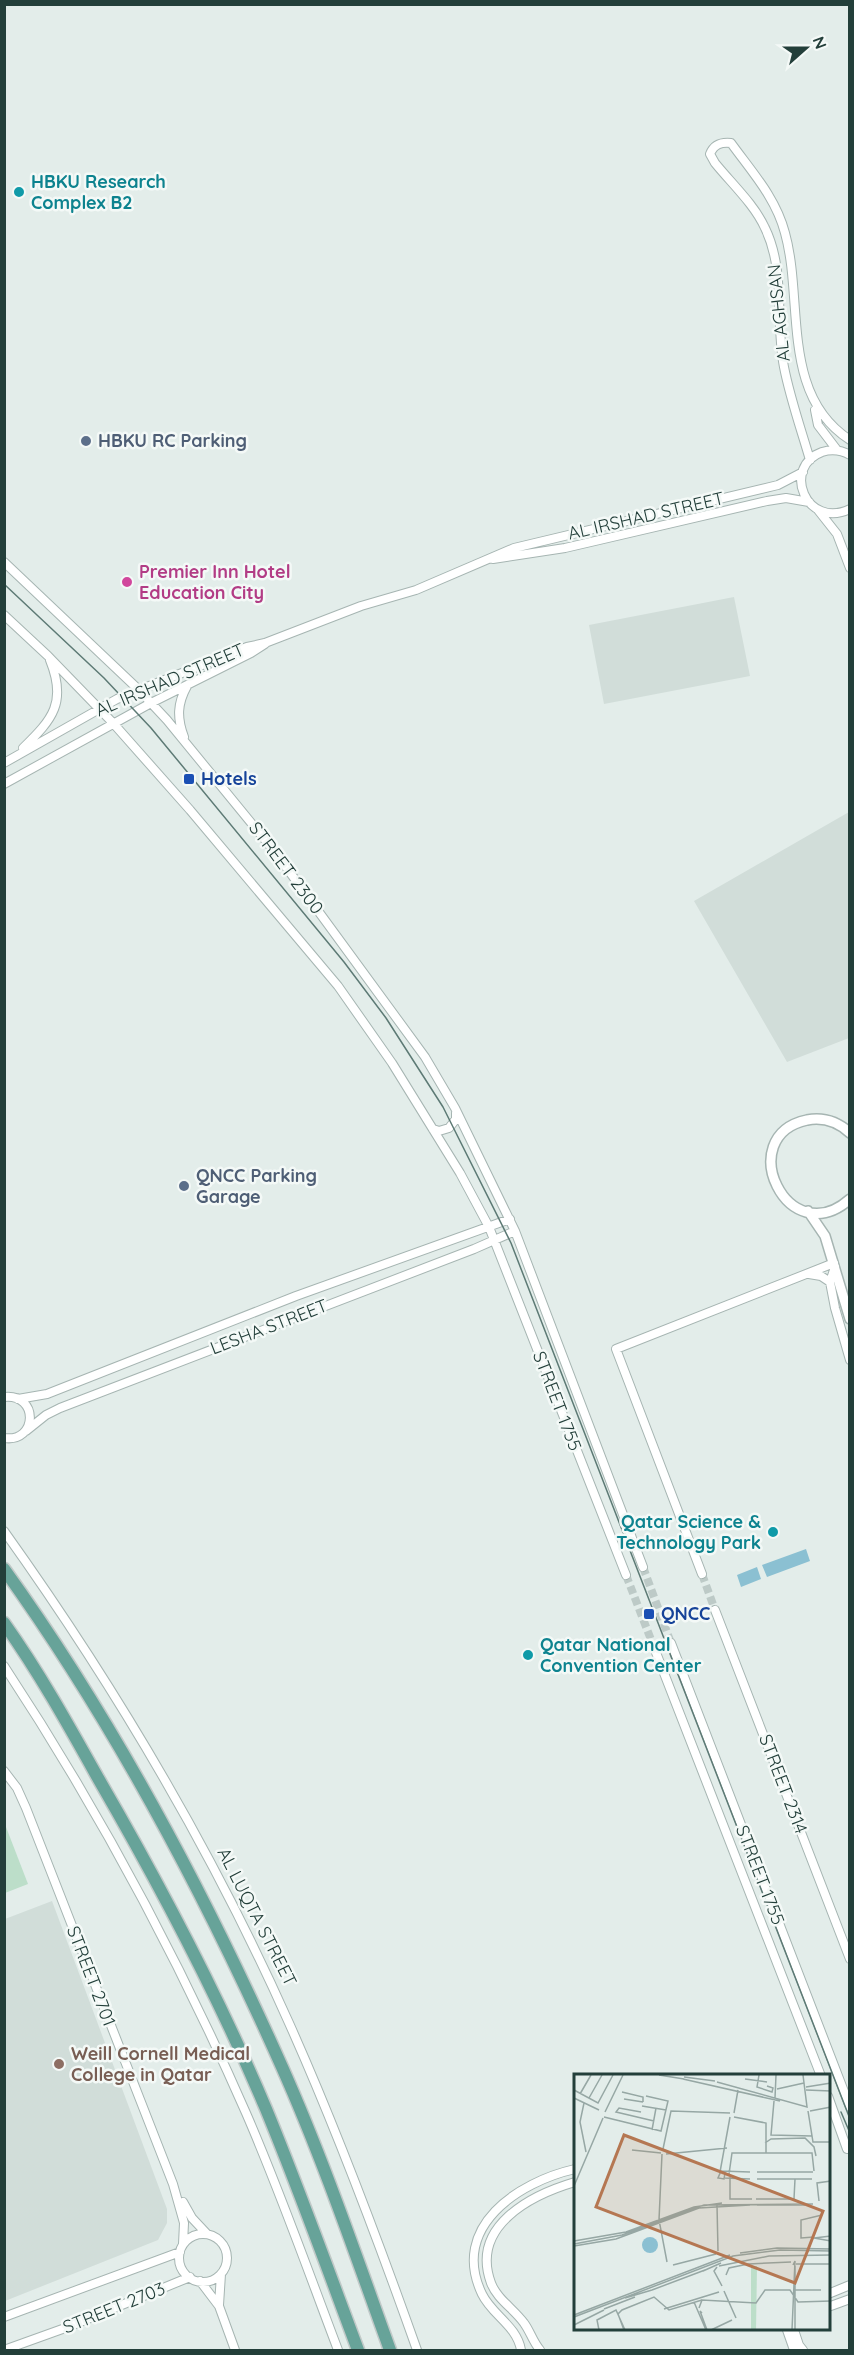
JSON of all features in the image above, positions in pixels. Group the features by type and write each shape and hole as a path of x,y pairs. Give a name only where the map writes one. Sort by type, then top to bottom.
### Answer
{"main road":[{"path":"4,1569 34,1610 119,1745 224,1942 283,2069 340,2213 390,2350"},
{"path":"4,1623 22,1648 77,1740 155,1877 213,1994 281,2147 358,2350"}],"street":[{"name":"AL AGHSAN","path":"810,460 784,368 779,330 778,281 771,241 756,213 710,154 715,146 722,142 731,143 773,200 793,270 794,314 801,362 811,394 817,410 827,423 849,440"},
{"name":"AL AGHSAN","path":"811,394 818,425 837,450"},
{"path":"849,455 837,450 824,451 810,460 803,471 802,488 809,502 831,524 837,534 849,568"},
{"name":"AL IRSHAD STREET","path":"4,763 98,708 139,690 247,647 265,643 361,606 416,590 500,554 533,542 778,485 803,471"},
{"name":"AL IRSHAD STREET","path":"488,560 565,548 767,501 786,498 809,502"},
{"path":"817,509 837,513 849,510"},
{"name":"STREET 2300","path":"4,562 139,690 187,744 275,852 425,1057 455,1108 510,1219"},
{"name":"STREET 2300","path":"4,615 48,656 112,723 190,810 338,986 392,1063 434,1130 489,1227"},
{"name":"AL IRSHAD STREET","path":"4,784 112,723 255,651 265,643"},
{"name":"AL IRSHAD STREET","path":"14,757 46,725 57,704 57,681 48,656"},
{"name":"AL IRSHAD STREET","path":"187,744 178,713 181,697 188,686"},
{"path":"434,1130 444,1130 453,1124 457,1114 455,1108"},
{"path":"849,1133 836,1123 826,1120 805,1120 787,1130 774,1146 770,1167 778,1191 789,1203 808,1211 827,1211 836,1208 849,1198"},
{"path":"808,1211 825,1236 849,1314"},
{"name":"LESHA STREET","path":"18,1399 47,1394 307,1292 510,1219"},
{"name":"STREET 1755","path":"510,1219 643,1567"},
{"name":"STREET 1755","path":"489,1227 626,1575"},
{"name":"LESHA STREET","path":"4,1438 16,1438 46,1415 60,1408 515,1231"},
{"path":"702,1574 616,1349 835,1265"},
{"path":"835,1265 830,1282 849,1360"},
{"path":"807,1274 821,1275 830,1282"},
{"path":"5,1396 18,1399 28,1407 30,1419 26,1431"},
{"name":"AL LUQTA STREET","path":"4,1531 106,1682 228,1897 289,2022 326,2110 384,2257 417,2350"},
{"name":"STREET 2314","path":"715,1610 849,1959"},
{"name":"STREET 1755","path":"671,1643 849,2107"},
{"name":"STREET 1755","path":"655,1650 820,2074"},
{"path":"4,1665 55,1742 180,1971 246,2114 338,2350"},
{"name":"STREET 2701","path":"4,1771 17,1788 26,1808 173,2184 184,2223 182,2248"},
{"path":"830,2102 847,2149"},
{"path":"521,2350 510,2327 489,2305 482,2293 473,2259 476,2240 484,2223 507,2201 543,2179 574,2169"},
{"path":"540,2350 526,2325 496,2293 487,2259 489,2246 500,2223 520,2206 547,2192 574,2182"},
{"name":"STREET 2701","path":"173,2184 192,2218 207,2234"},
{"path":"219,2306 221,2274 227,2261 224,2246 220,2240 207,2234 194,2235 182,2248 181,2266 190,2277 200,2282 219,2306 235,2350"},
{"name":"STREET 2703","path":"4,2317 182,2248"},
{"path":"200,2282 208,2281 221,2274"},
{"name":"STREET 2703","path":"4,2350 68,2327 190,2277"},
{"path":"830,2293 849,2285"},
{"path":"830,2306 849,2299"},
{"path":"788,2331 794,2350"},
{"path":"794,2331 803,2350"}],"shaded area":[{"path":"734,597 750,676 604,704 589,625"},
{"path":"849,812 849,1038 787,1062 694,901"},
{"name":"Weill Cornell Medical College in Qatar","path":"52,1901 167,2209 167,2223 158,2240 5,2301 5,1919"}],"green space":[{"path":"6,1827 28,1884 5,1893 4,1828"}],"water":[{"path":"806,1549 810,1561 767,1577 762,1565"},
{"path":"757,1567 761,1579 741,1587 737,1575"}],"tunnel":[{"path":"643,1567 671,1643"},
{"path":"702,1574 715,1610"},
{"path":"626,1575 655,1650"}],"tram line":[{"path":"4,584 104,678 151,728 344,962 386,1018 443,1107 511,1243 850,2119"},
{"path":"841,2112 850,2133"}],"place":[{"name":"HBKU Research Complex B2","path":"19,192"},
{"name":"HBKU RC Parking","path":"86,441"},
{"name":"Premier Inn Hotel Education City","path":"127,582"},
{"name":"Hotels","path":"189,779"},
{"name":"QNCC Parking Garage","path":"184,1186"},
{"name":"Qatar Science & Technology Park","path":"773,1532"},
{"name":"QNCC","path":"649,1614"},
{"name":"Qatar National Convention Center","path":"528,1655"},
{"name":"Weill Cornell Medical College in Qatar","path":"59,2064"}]}
